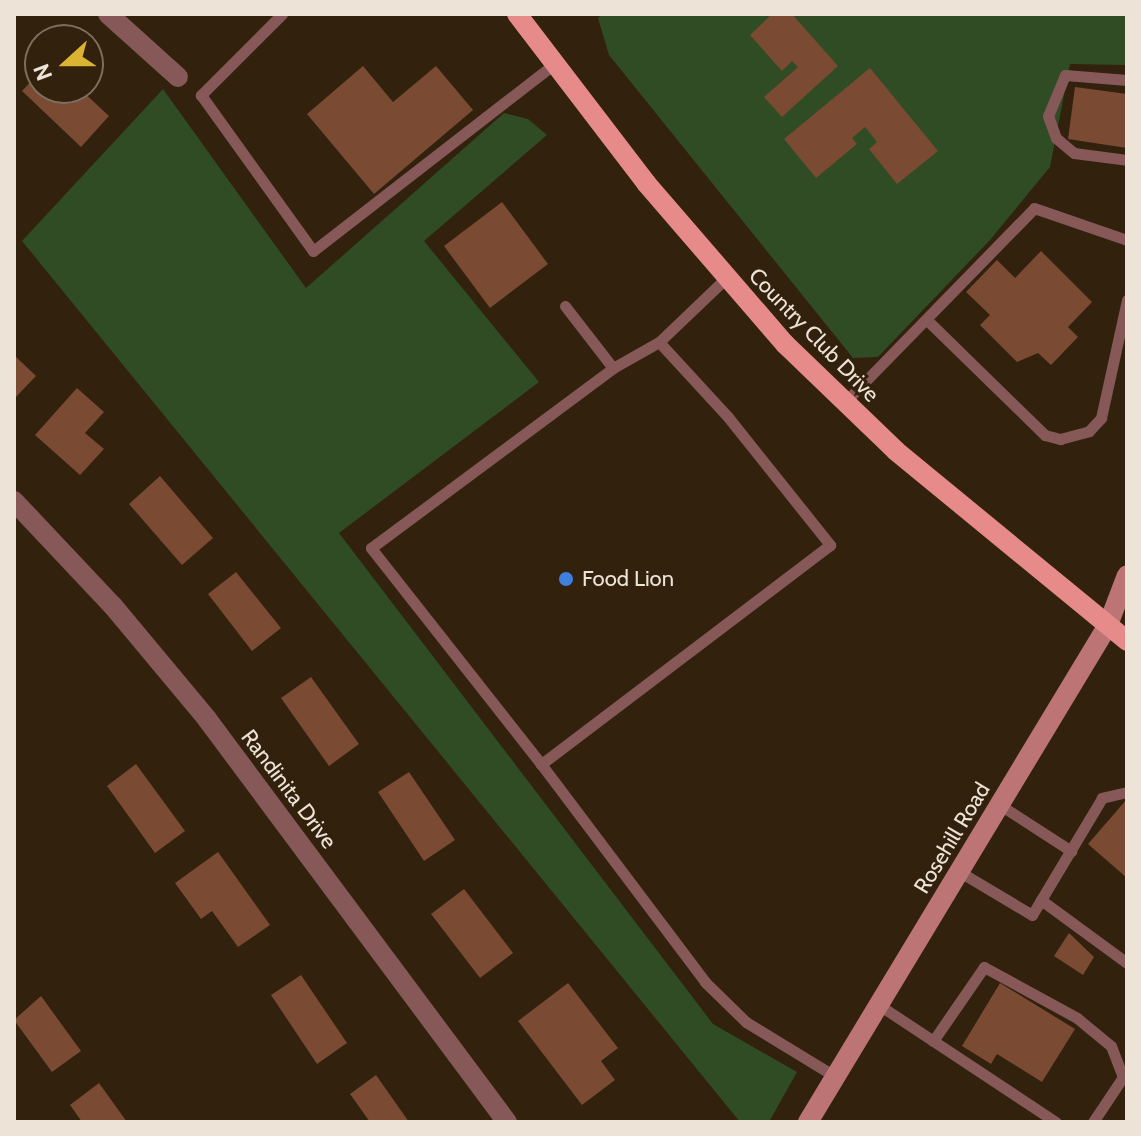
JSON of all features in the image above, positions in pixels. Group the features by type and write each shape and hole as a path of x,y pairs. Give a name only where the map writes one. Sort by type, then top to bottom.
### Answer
{"main road":[{"name":"Country Club Drive","path":"517,14 725,279 844,403 1127,641"},
{"name":"Rosehill Road","path":"808,1122 1108,625 1127,575"}],"street":[{"path":"108,14 178,77"},
{"name":"Randinita Drive","path":"14,501 113,606 207,719 507,1122"}],"lane":[{"path":"282,14 201,95 313,251 554,64"},
{"path":"1127,80 1065,75 1048,116 1056,138 1074,153 1127,160"},
{"path":"844,403 1034,208 1127,240"},
{"path":"725,279 659,342 613,368 371,548 541,764 705,982 746,1022 836,1077"},
{"path":"927,320 1045,435 1060,439 1089,431 1101,418 1127,300"},
{"path":"565,306 613,368"},
{"path":"541,764 830,545 728,417 659,342"},
{"path":"960,872 1032,915 1102,798 1127,792"},
{"path":"1000,805 1071,851"},
{"path":"1041,900 1127,963"},
{"path":"933,1041 984,967 1077,1018 1111,1046 1123,1077 1093,1122"},
{"path":"879,1005 1056,1122"}],"green space":[{"path":"603,14 1127,14 1127,65 1070,64 1050,167 990,240 878,357 853,358 609,55 598,18"},
{"path":"163,89 306,288 504,113 528,119 547,135 424,241 539,382 339,533 713,1024 797,1072 769,1122 740,1122 22,241"}],"building":[{"path":"772,14 792,14 838,66 782,117 764,97 798,67 792,61 782,71 750,35"},
{"path":"363,66 393,102 436,66 473,110 374,194 307,114"},
{"path":"870,68 938,151 897,184 869,149 877,142 865,127 852,138 857,144 816,178 784,139"},
{"path":"1075,87 1127,94 1127,148 1068,139"},
{"path":"36,104 96,104 109,116 81,147"},
{"path":"502,202 548,264 490,308 444,246"},
{"path":"1041,251 1092,302 1068,327 1078,337 1051,365 1038,353 1017,362 980,325 990,315 966,292 997,260 1015,278"},
{"path":"14,355 36,376 14,399"},
{"path":"77,388 104,412 85,433 104,449 80,475 35,435"},
{"path":"160,476 213,538 182,565 129,504"},
{"path":"236,572 281,628 252,651 208,594"},
{"path":"311,677 359,744 329,766 281,698"},
{"path":"136,764 185,831 155,853 107,786"},
{"path":"409,772 455,840 424,861 378,792"},
{"path":"1127,799 1127,878 1088,844"},
{"path":"218,852 270,925 238,947 212,911 201,919 175,883"},
{"path":"464,889 513,953 480,978 431,914"},
{"path":"1069,933 1094,957 1083,975 1054,956"},
{"path":"301,975 347,1043 317,1064 271,995"},
{"path":"568,983 618,1048 601,1061 615,1080 582,1105 518,1021"},
{"path":"1000,983 1075,1029 1042,1082 997,1054 991,1064 962,1046"},
{"path":"41,996 81,1051 52,1072 14,1020"},
{"path":"376,1075 409,1122 370,1122 350,1094"},
{"path":"99,1083 127,1122 82,1122 70,1105"}],"place":[{"name":"Food Lion","path":"566,579"}]}
